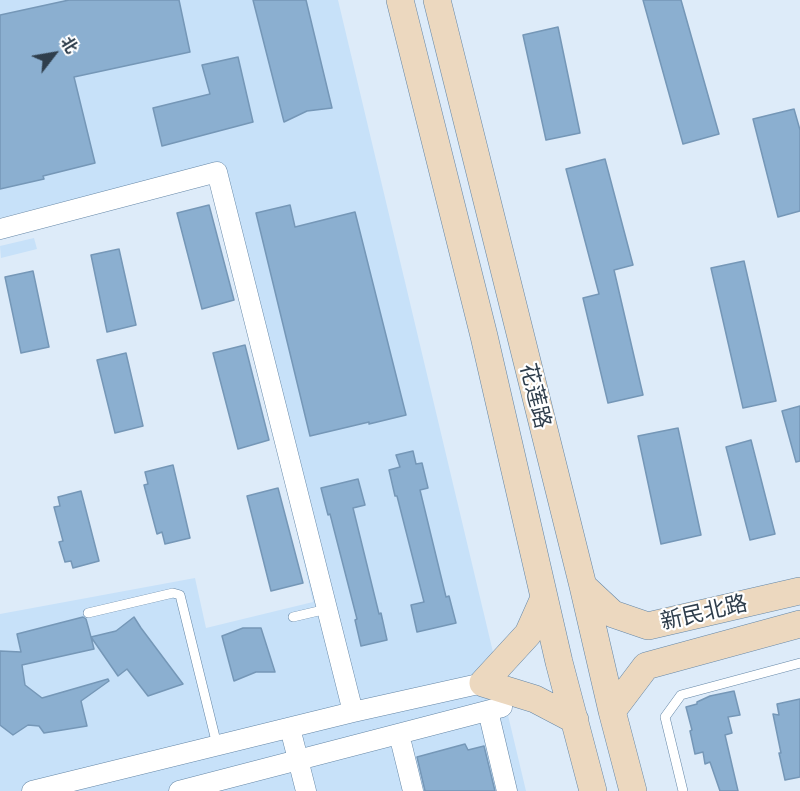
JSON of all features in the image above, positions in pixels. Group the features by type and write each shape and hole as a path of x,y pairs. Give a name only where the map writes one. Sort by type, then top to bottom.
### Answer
{"main road":[{"name":"花莲路","path":"400,0 484,336 559,662 593,791"},
{"name":"花莲路","path":"437,0 633,791"},
{"name":"新民北路","path":"583,586 613,615 648,626 800,591"},
{"path":"544,598 528,634 483,683 535,699 575,720"},
{"name":"新民北路","path":"612,711 646,666 800,624"}],"street":[{"path":"0,230 217,172 353,712"},
{"path":"32,791 353,712 483,683"},
{"path":"179,791 495,709 507,791"},
{"path":"290,728 306,791"},
{"path":"399,734 414,791"}],"lane":[{"path":"88,614 173,594 180,596 217,745"},
{"path":"293,617 327,609"},
{"path":"683,791 665,717 681,695 800,663"}],"shaded area":[{"path":"0,0 338,0 526,791 0,791 0,614 195,578 206,628 313,602 213,164 0,218"},
{"path":"34,238 37,249 1,258 0,246"}],"building":[{"path":"69,0 179,0 190,52 74,77 95,163 43,176 44,179 0,189 0,15"},
{"path":"253,0 306,0 332,108 307,111 284,122"},
{"path":"643,0 681,0 719,134 683,144"},
{"path":"558,27 580,133 546,140 523,35"},
{"path":"238,57 253,122 162,146 153,108 210,94 202,65"},
{"path":"794,109 800,130 800,211 778,217 753,119"},
{"path":"605,159 633,265 614,270 643,395 608,403 583,298 599,294 566,169"},
{"path":"209,205 234,300 202,309 177,213"},
{"path":"290,205 295,227 355,212 406,415 310,436 256,213"},
{"path":"119,249 136,325 107,332 91,255"},
{"path":"744,261 776,401 743,408 711,268"},
{"path":"33,271 49,347 21,353 5,277"},
{"path":"245,345 269,440 238,449 213,353"},
{"path":"126,353 143,426 115,433 97,360"},
{"path":"800,406 800,461 796,462 782,411"},
{"path":"678,428 701,535 661,544 638,436"},
{"path":"751,440 775,534 750,540 726,447"},
{"path":"413,451 416,464 422,463 428,488 420,490 446,597 449,596 456,623 417,632 411,605 424,602 389,470 400,467 396,455"},
{"path":"173,465 190,538 165,544 162,532 157,534 144,485 148,484 145,472"},
{"path":"358,479 365,505 353,508 387,640 361,646 355,620 357,619 321,488"},
{"path":"278,488 303,583 271,591 247,496"},
{"path":"81,491 99,561 73,568 71,561 65,562 59,542 63,541 54,507 60,506 58,497"},
{"path":"83,617 86,619 94,649 22,665 25,685 42,698 108,679 109,681 81,701 87,726 44,733 39,726 28,725 13,735 0,725 0,651 21,652 17,634"},
{"path":"134,617 183,684 148,696 127,669 118,676 91,637 116,631"},
{"path":"243,628 261,628 275,672 256,672 234,681 222,636"},
{"path":"734,691 740,715 728,717 732,733 725,735 738,791 720,791 710,762 705,764 703,752 695,754 686,707 697,704 710,696"},
{"path":"800,699 800,777 785,780 773,714 779,715 777,704"},
{"path":"465,744 468,750 484,746 495,791 425,791 417,757"}]}
